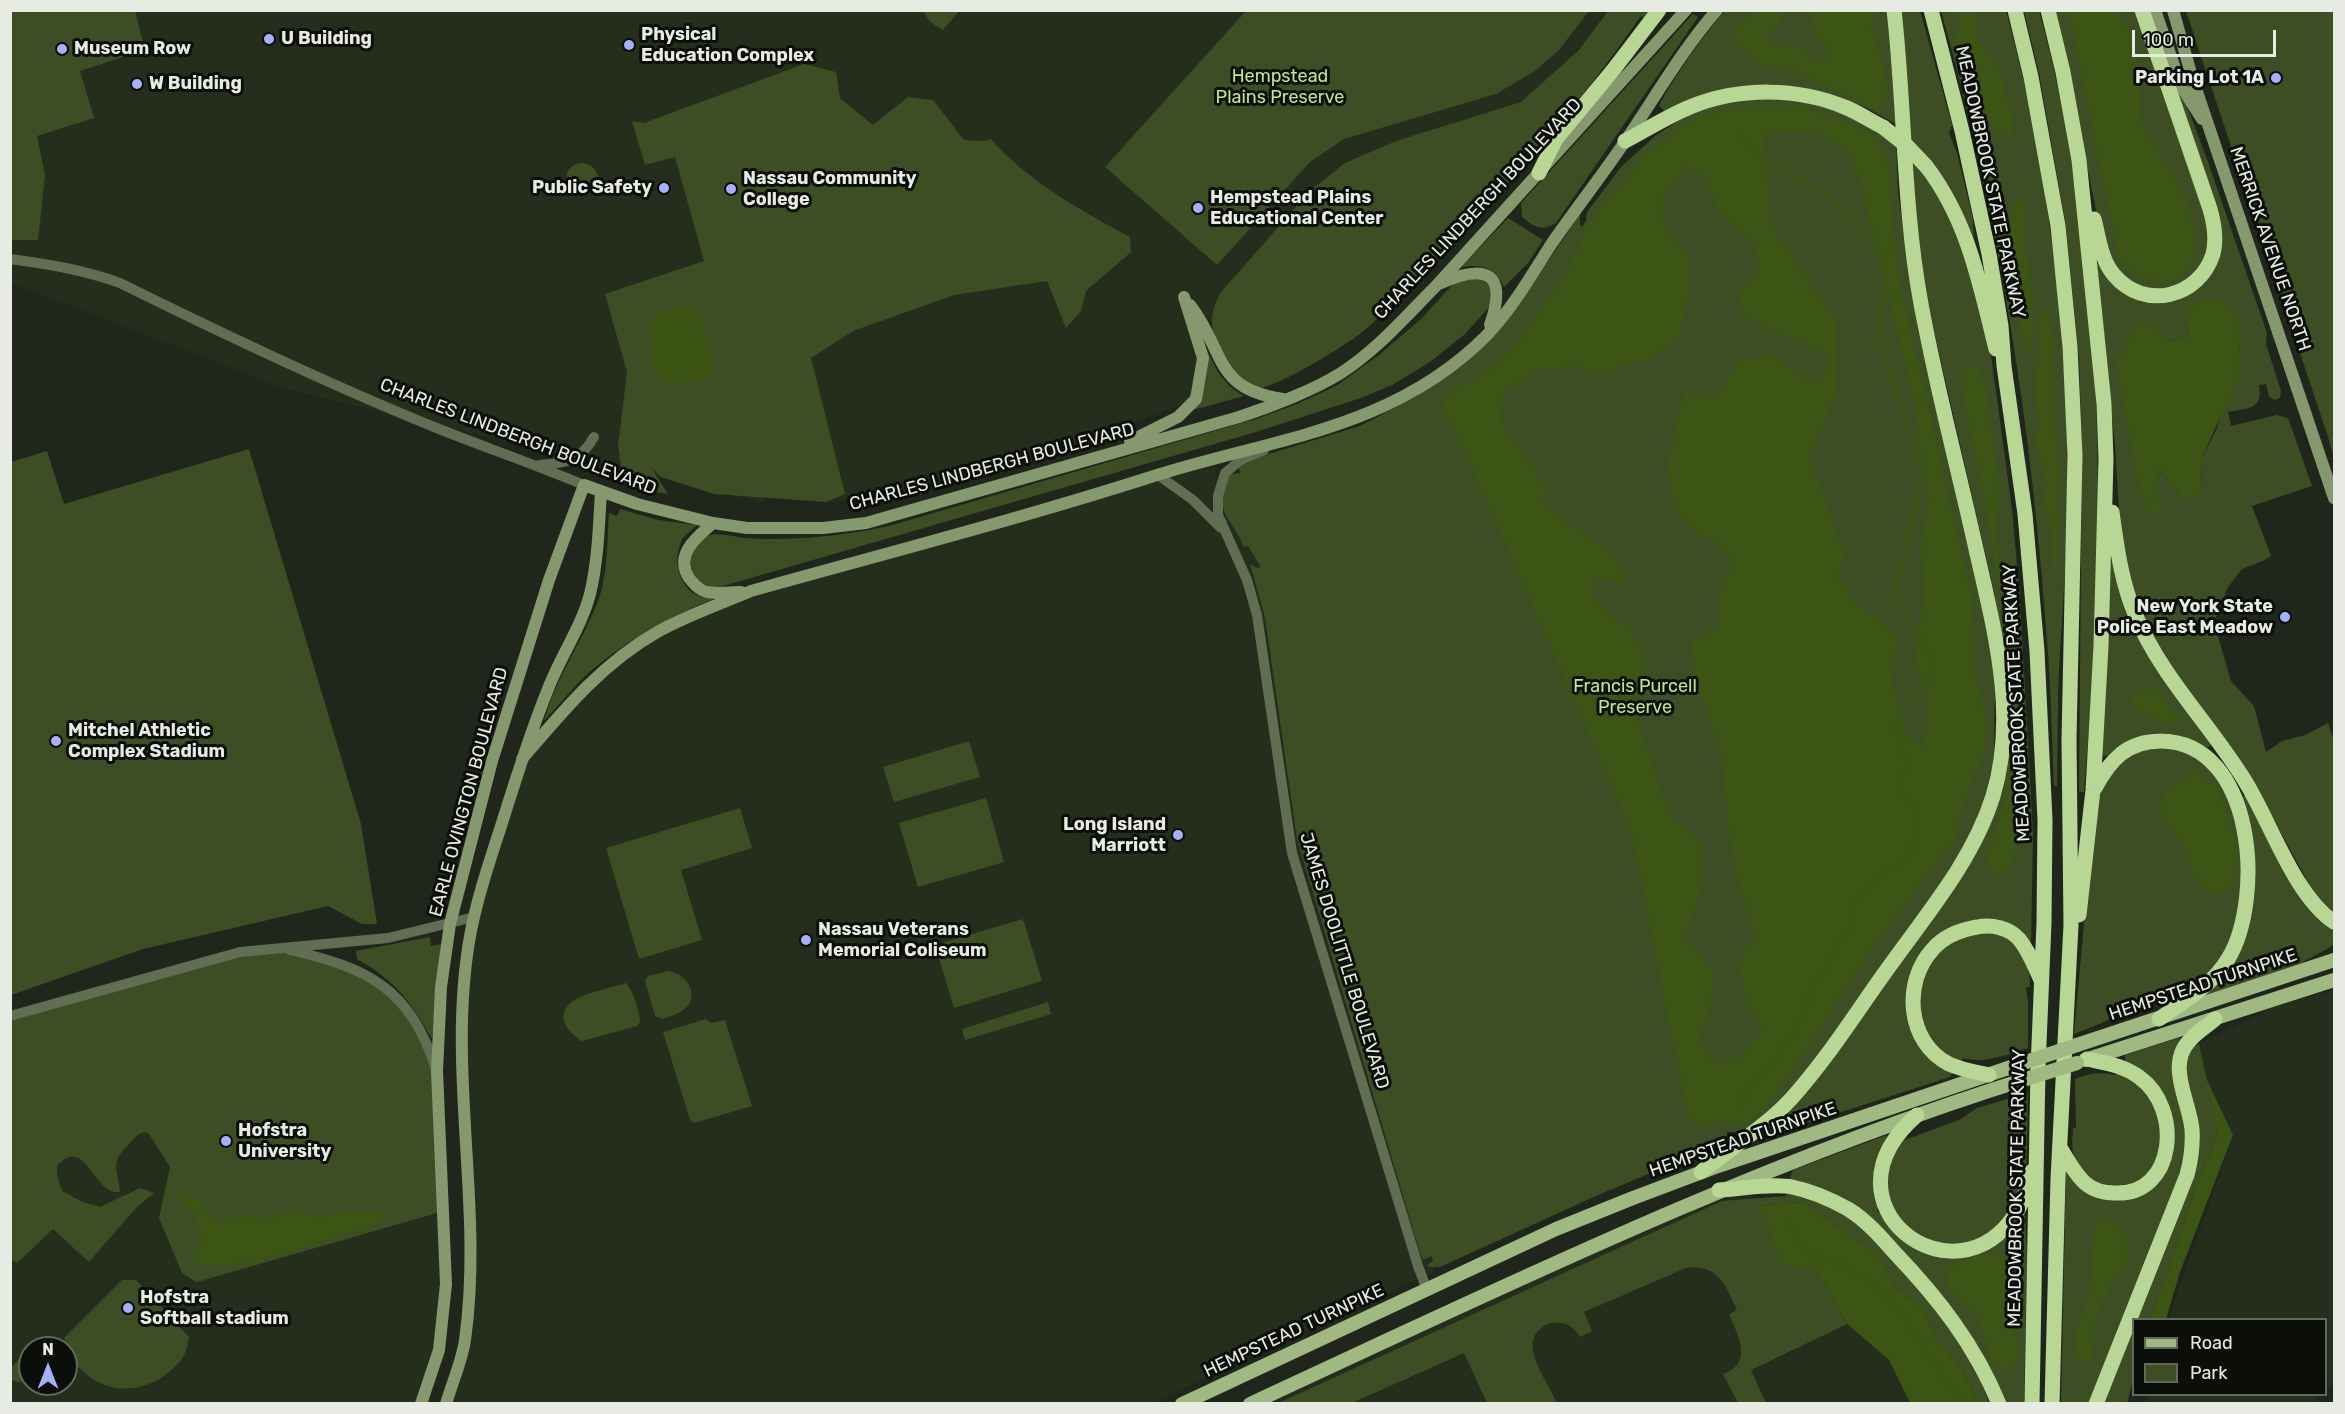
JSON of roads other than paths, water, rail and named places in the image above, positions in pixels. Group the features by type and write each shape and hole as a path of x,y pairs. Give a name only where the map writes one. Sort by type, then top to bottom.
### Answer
{"highway":[{"path":"1539,173 1556,139 1659,10"},
{"path":"1701,1172 1764,1124 1790,1099 1819,1063 1951,879 1983,822 1993,795 1998,771 2003,708 1996,640 1921,306 1910,234 1893,10"},
{"name":"MEADOWBROOK STATE PARKWAY","path":"1931,10 1962,131 1989,254 2001,326 2025,514 2037,651 2045,820 2032,1404"},
{"path":"2015,10 2031,77 2056,215 2071,358 2075,455 2069,740 2071,925 2052,1404"},
{"path":"2048,10 2063,72 2079,160 2102,252 2113,274 2125,287 2140,294 2164,297 2185,290 2197,281 2208,267 2214,251 2215,229 2210,208 2142,10"},
{"path":"1625,141 1689,107 1713,99 1750,92 1810,96 1848,108 1883,127 1907,146 1926,166 1949,200 1964,231 2008,389"},
{"path":"2066,1025 2093,790 2101,646 2106,459 2097,320 2079,160"},
{"path":"2106,459 2120,566 2135,615 2170,678 2245,781 2304,891 2323,914 2334,922"},
{"path":"2093,790 2107,766 2130,748 2153,741 2179,743 2202,754 2217,768 2231,790 2241,818 2247,844 2249,882 2247,907 2239,936 2228,959 2214,978 2160,1018"},
{"path":"1989,1075 1948,1063 1926,1044 1913,1014 1912,998 1916,977 1922,965 1933,949 1947,937 1964,929 1983,926 1996,927 2012,933 2019,939 2027,950 2042,983"},
{"path":"2096,1404 2187,1175 2192,1156 2192,1127 2179,1076 2181,1057 2188,1041 2215,1019"},
{"path":"2061,1149 2085,1183 2105,1193 2123,1194 2138,1189 2150,1179 2165,1154 2168,1126 2165,1113 2149,1085 2119,1066 2082,1061"},
{"path":"1917,1115 1903,1127 1886,1154 1880,1175 1880,1190 1890,1218 1898,1228 1909,1238 1926,1247 1941,1251 1958,1251 1974,1247 2001,1232 2021,1204 2037,1156"},
{"path":"1719,1190 1790,1186 1821,1196 1849,1210 1872,1228 1949,1315 1983,1368 1999,1404"}],"main road":[{"name":"CHARLES LINDBERGH BOULEVARD","path":"584,485 670,514 747,528 797,530 866,524 1258,411 1285,400 1341,373 1398,324 1436,286 1686,10"},
{"path":"522,759 572,700 619,657 660,630 692,615 752,591 1350,422 1402,399 1448,368 1487,334 1520,291 1683,55 1717,10"},
{"path":"2155,10 2181,86 2213,137"},
{"name":"MERRICK AVENUE NORTH","path":"2173,10 2192,77 2334,498"},
{"path":"1436,286 1468,273 1482,273 1489,277 1497,288 1497,296 1495,311 1487,334"},
{"path":"1094,458 1178,417 1196,399 1203,358 1184,297 1203,322 1230,376 1238,384 1258,395 1285,400"},
{"name":"EARLE OVINGTON BOULEVARD","path":"421,1404 438,1350 446,1284 437,1071 441,987 450,924 492,761 549,580 584,485"},
{"name":"EARLE OVINGTON BOULEVARD","path":"446,1404 465,1342 470,1273 470,1207 461,1078 461,1037 468,950 474,917 522,759 548,687 580,622 590,595 602,492"},
{"path":"713,523 687,548 684,566 687,575 694,585 705,591 752,591"},
{"name":"HEMPSTEAD TURNPIKE","path":"1182,1404 1556,1229 1701,1172 2334,960"},
{"name":"HEMPSTEAD TURNPIKE","path":"1250,1404 1573,1254 1719,1190 1917,1115 2334,980"}],"street":[{"name":"CHARLES LINDBERGH BOULEVARD","path":"10,259 50,264 120,284 350,391 438,429 537,465 584,485"},
{"path":"537,465 572,460 582,454 594,437"},
{"name":"JAMES DOOLITTLE BOULEVARD","path":"1284,442 1242,459 1225,474 1218,496 1218,514 1246,580 1257,615 1292,853 1427,1290"},
{"name":"JAMES DOOLITTLE BOULEVARD","path":"1158,475 1194,500 1225,533"},
{"path":"10,1016 240,952 388,938 474,917"},
{"path":"278,947 346,965 375,980 400,1002 417,1023 429,1046 437,1071"}],"waterway":[{"path":"1738,136 1756,153 1834,200 1869,234 1880,255 1887,291 1881,312 1882,348 1915,444 1922,477 1906,550 1894,582 1895,594 1910,625 1930,651 1933,661 1927,683 1901,712 1895,731 1908,766 1899,787 1918,815 1910,859 1888,870 1868,884 1860,893 1850,915 1850,927 1828,966 1815,983 1793,1037 1764,1072 1745,1088 1742,1109"},
{"path":"1785,1217 1811,1254 1842,1265 1867,1279 1892,1304 1924,1346 1937,1369 1969,1404"}],"place":[{"name":"U Building","path":"269,39"},
{"name":"Physical Education Complex","path":"629,45"},
{"name":"Museum Row","path":"62,49"},
{"name":"Parking Lot 1A","path":"2276,78"},
{"name":"W Building","path":"137,84"},
{"name":"Public Safety","path":"664,188"},
{"name":"Nassau Community College","path":"731,189"},
{"name":"Hempstead Plains Educational Center","path":"1198,208"},
{"name":"New York State Police East Meadow","path":"2285,617"},
{"name":"Mitchel Athletic Complex Stadium","path":"56,741"},
{"name":"Long Island Marriott","path":"1178,835"},
{"name":"Nassau Veterans Memorial Coliseum","path":"806,940"},
{"name":"Hofstra University","path":"226,1141"},
{"name":"Hofstra Softball stadium","path":"128,1308"}],"park label":[{"name":"Hempstead Plains Preserve","path":"1280,88"},
{"name":"Francis Purcell Preserve","path":"1635,697"}]}
